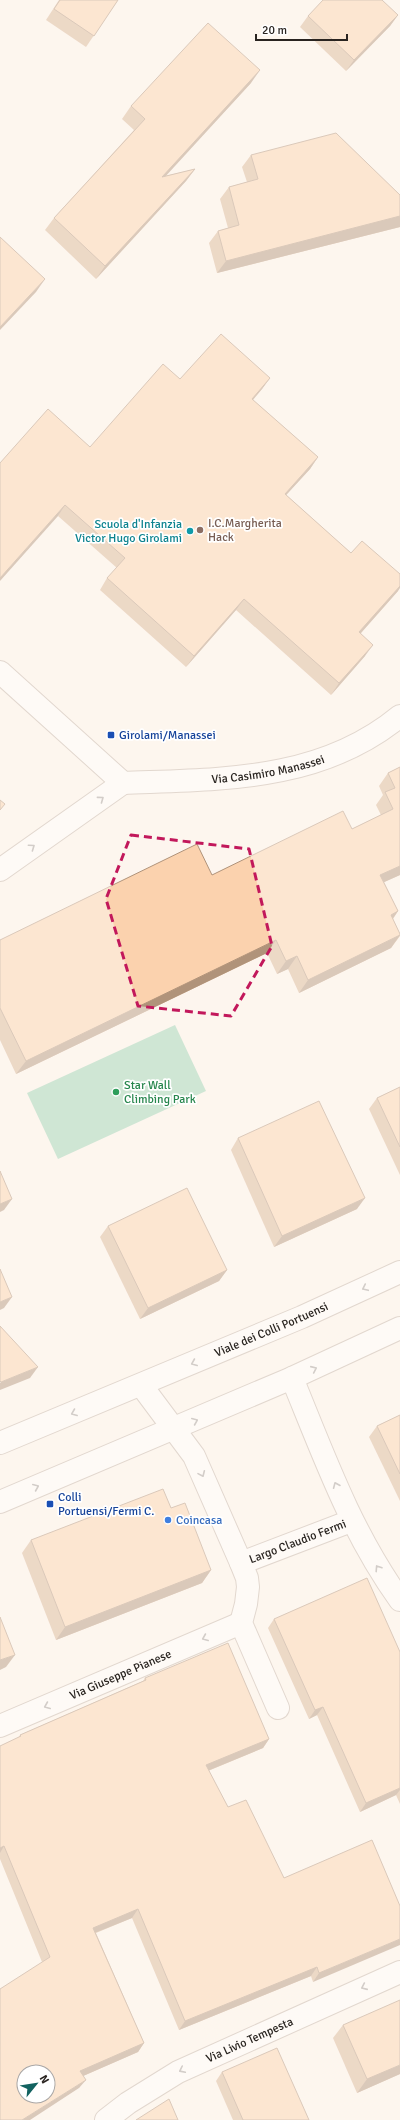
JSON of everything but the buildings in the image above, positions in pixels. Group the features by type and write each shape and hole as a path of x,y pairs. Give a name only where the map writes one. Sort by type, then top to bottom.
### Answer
{"street":[{"path":"0,672 123,783 0,870"},
{"name":"Via Casimiro Manassei","path":"123,783 243,777 286,771 351,749 385,728 400,716"},
{"name":"Viale dei Colli Portuensi","path":"0,1444 302,1317 400,1272"},
{"path":"0,1502 175,1429 292,1378 400,1328"},
{"name":"Largo Claudio Fermi","path":"175,1429 194,1456 241,1563 351,1521 292,1378"},
{"path":"141,1385 175,1429"},
{"path":"351,1521 369,1554 400,1600"},
{"path":"241,1563 247,1578 248,1587 246,1604 241,1623 278,1708"},
{"name":"Via Giuseppe Pianese","path":"0,1726 241,1623"},
{"name":"Via Livio Tempesta","path":"106,2120 128,2103 178,2072 400,1972"}],"highlighted area":[{"path":"131,835 249,849 272,946 231,1016 138,1006 106,899"}],"green space":[{"name":"Star Wall Climbing Park","path":"175,1025 206,1091 58,1159 27,1093"}],"place":[{"name":"I.C.Margherita Hack","path":"200,530"},
{"name":"Scuola d'Infanzia Victor Hugo Girolami","path":"190,531"},
{"name":"Girolami/Manassei","path":"111,735"},
{"name":"Star Wall Climbing Park","path":"116,1092"},
{"name":"Colli Portuensi/Fermi C.","path":"50,1504"},
{"name":"Coincasa","path":"168,1520"}]}
